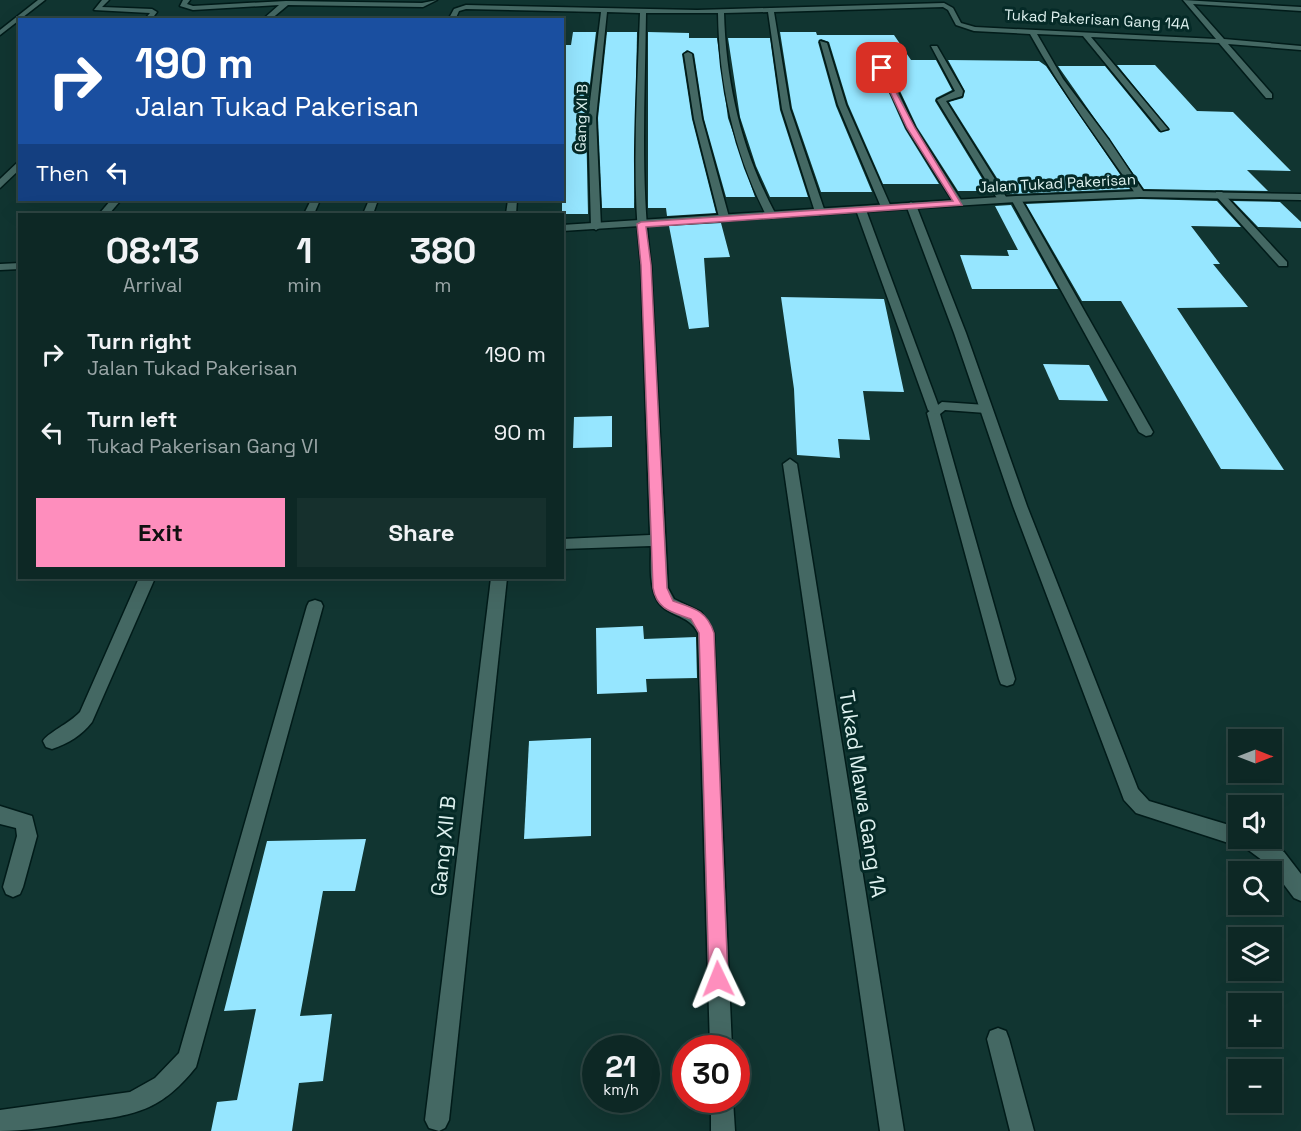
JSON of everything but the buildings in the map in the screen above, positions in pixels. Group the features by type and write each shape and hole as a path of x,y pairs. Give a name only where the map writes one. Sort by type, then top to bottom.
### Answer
{"street":[{"path":"19,18 42,0"},
{"path":"106,0 96,9 154,12 149,18"},
{"path":"187,0 182,6 193,8 289,2 423,5 434,0"},
{"path":"739,0 742,12"},
{"path":"817,0 823,10"},
{"path":"1186,1 1301,9"},
{"path":"1186,1 1269,96"},
{"path":"268,18 289,2"},
{"name":"Tukad Pakerisan Gang 14A","path":"452,18 456,10 466,7 771,12 907,3 948,6 958,24 967,28 1220,41 1301,48"},
{"path":"558,18 560,10"},
{"name":"Gang XI B","path":"596,227 592,118 604,11"},
{"path":"643,11 641,224 645,263 662,597 668,605 696,615 703,622 706,633 721,1035"},
{"path":"721,12 720,39 730,107 761,196 771,215"},
{"path":"771,12 786,110 820,212"},
{"path":"0,33 18,19"},
{"path":"1032,31 1059,80 1106,142 1140,194"},
{"path":"1085,34 1164,129"},
{"path":"823,43 842,105 886,207"},
{"path":"934,48 959,91 959,94 941,100 1004,200"},
{"path":"688,54 698,119 724,217"},
{"path":"877,56 906,119 958,203"},
{"path":"0,185 18,165"},
{"name":"Jalan Tukad Pakerisan","path":"564,228 1016,199 1140,194 1219,194 1299,199"},
{"path":"1219,194 1283,264"},
{"path":"1016,199 1146,432"},
{"path":"105,213 115,201"},
{"path":"911,206 1020,507 1131,794 1143,807 1228,834"},
{"path":"861,210 934,410 1007,679"},
{"path":"0,267 18,266"},
{"path":"934,410 942,406 986,409"},
{"name":"Tukad Mawa Gang 1A","path":"790,464 892,1131"},
{"path":"564,544 659,540"},
{"path":"51,741 76,730 86,717 147,579"},
{"name":"Gang XII B","path":"437,1120 499,579"},
{"path":"0,1122 130,1104 150,1097 170,1082 188,1059 315,606"},
{"path":"0,815 25,822 27,836 13,887"},
{"path":"1267,849 1282,863 1301,891"},
{"path":"998,1039 1022,1131"},
{"path":"722,1113 723,1131"}],"route":[{"path":"718,979 706,633 703,622 696,615 668,605 662,597 660,588 646,265 641,224 958,203 920,144 882,68"}]}
